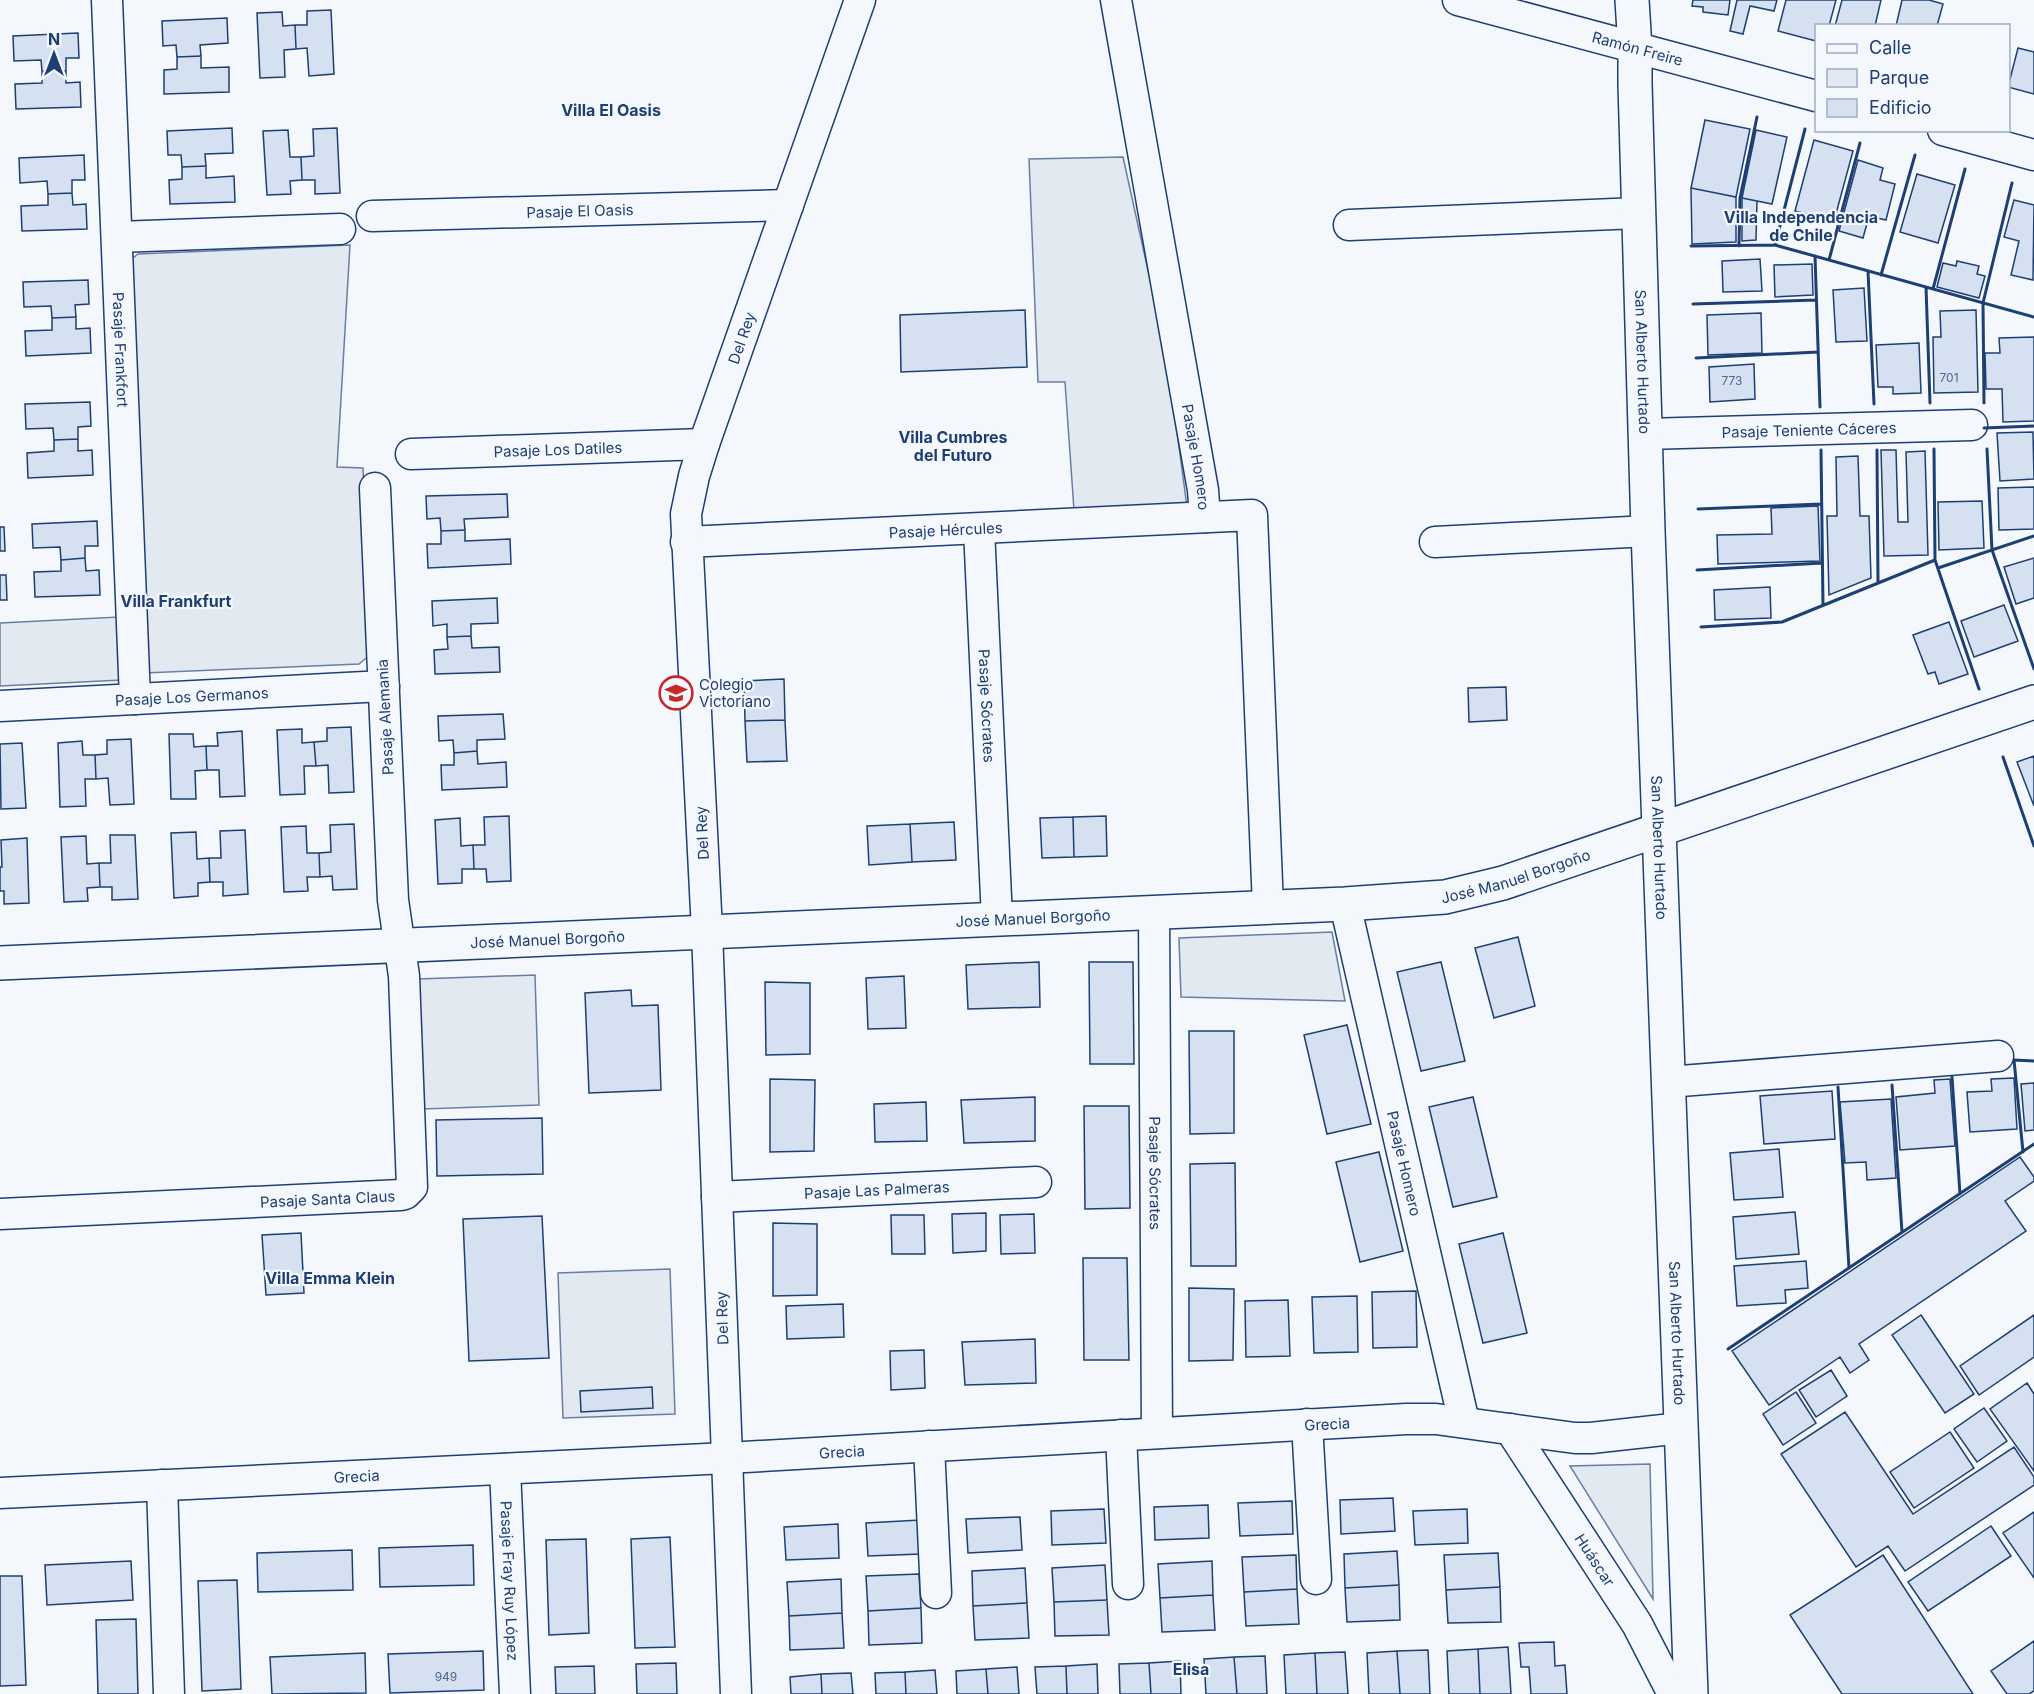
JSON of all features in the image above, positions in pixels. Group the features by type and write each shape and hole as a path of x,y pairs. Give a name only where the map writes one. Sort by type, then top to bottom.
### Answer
{"street":[{"name":"Pasaje Frankfort","path":"107,0 135,699"},
{"name":"Del Rey","path":"736,1694 707,931 686,514 689,494 704,444 860,0"},
{"name":"Pasaje Homero","path":"1116,0 1203,490 1205,517 1252,515 1268,907"},
{"name":"Ramón Freire","path":"1458,0 1815,96"},
{"name":"San Alberto Hurtado","path":"1632,0 1648,531 1691,1694"},
{"path":"1950,132 2034,155"},
{"name":"Pasaje El Oasis","path":"372,216 788,205"},
{"path":"1349,225 1638,213"},
{"path":"117,237 340,229"},
{"name":"Pasaje Teniente Cáceres","path":"1646,434 1972,425"},
{"name":"Pasaje Los Datiles","path":"411,454 704,444"},
{"name":"Pasaje Alemania","path":"375,488 393,900 399,945"},
{"name":"Pasaje Hércules","path":"686,542 1205,517"},
{"name":"Pasaje Sócrates","path":"980,529 997,919"},
{"path":"1435,542 1648,531"},
{"name":"Pasaje Los Germanos","path":"0,706 384,686"},
{"name":"José Manuel Borgoño","path":"0,963 1346,904 1445,897 1503,883 2034,702"},
{"name":"Pasaje Homero","path":"1346,904 1464,1422"},
{"name":"Pasaje Sócrates","path":"1154,912 1157,1433"},
{"name":"Pasaje Santa Claus","path":"0,1214 405,1194 409,1191 412,1182 404,976 399,945"},
{"path":"1668,1082 1998,1056"},
{"name":"Pasaje Las Palmeras","path":"717,1197 1036,1182"},
{"name":"Grecia","path":"0,1493 727,1458 1406,1419 1464,1422 1558,1437 1591,1438 1681,1428"},
{"path":"1307,1424 1316,1579"},
{"name":"Huáscar","path":"1510,1430 1637,1624 1673,1694"},
{"path":"1121,1435 1128,1584"},
{"path":"929,1446 936,1593"},
{"name":"Pasaje Fray Ruy López","path":"505,1469 515,1694"},
{"path":"162,1485 169,1694"}],"green space":[{"path":"1123,157 1167,357 1187,507 1074,510 1065,382 1038,382 1029,159"},
{"path":"350,245 337,467 363,468 371,654 359,664 144,673 128,262 138,254"},
{"path":"119,617 122,680 0,686 0,623"},
{"path":"1332,932 1345,1001 1181,997 1179,938"},
{"path":"535,975 539,1105 422,1109 418,979"},
{"path":"670,1269 675,1414 563,1418 558,1273"},
{"path":"1650,1464 1653,1599 1570,1466"}],"building":[{"path":"1693,0 1730,0 1728,15 1703,12 1703,7 1692,6"},
{"path":"1737,0 1777,0 1774,11 1750,6 1743,34 1730,31"},
{"path":"1786,0 1836,0 1830,24 1815,24 1815,41 1778,31"},
{"path":"1842,0 1881,0 1875,24 1836,24"},
{"path":"1902,0 1929,0 1943,4 1938,24 1896,24"},
{"path":"331,10 334,74 309,76 307,48 296,49 295,25 307,25 307,11"},
{"path":"282,12 283,26 295,25 296,49 284,50 285,77 260,78 257,13"},
{"path":"227,18 228,43 200,45 201,56 177,57 176,45 163,46 162,21"},
{"path":"78,33 79,58 66,58 66,71 42,71 41,60 14,61 13,36"},
{"path":"2018,48 2034,52 2034,94 2010,88"},
{"path":"201,56 201,68 229,67 229,92 164,94 164,70 177,69 177,57"},
{"path":"42,71 66,71 66,83 80,82 81,107 16,109 15,84 42,83"},
{"path":"1705,120 1750,129 1736,197 1691,188"},
{"path":"232,128 233,153 205,154 206,166 182,167 181,155 168,155 167,131"},
{"path":"337,128 340,193 315,194 315,180 302,180 301,157 314,156 313,129"},
{"path":"288,130 290,157 301,157 302,180 290,181 291,194 267,195 263,131"},
{"path":"1756,130 1787,137 1772,204 1742,198"},
{"path":"1814,140 1853,151 1834,221 1795,211"},
{"path":"84,155 85,180 72,180 72,193 48,194 47,181 20,183 19,158"},
{"path":"1858,160 1883,168 1880,180 1895,184 1886,220 1869,216 1863,238 1839,231"},
{"path":"206,166 206,178 234,176 235,202 170,204 169,180 182,179 182,167"},
{"path":"1917,174 1955,185 1938,243 1900,232"},
{"path":"1691,188 1736,197 1736,242 1692,244"},
{"path":"72,193 73,205 86,204 87,229 22,231 21,206 48,205 48,194"},
{"path":"1742,198 1757,201 1756,240 1742,241"},
{"path":"2014,200 2034,205 2033,280 2011,275 2019,241 2004,237"},
{"path":"1760,259 1762,291 1723,292 1722,261"},
{"path":"1957,261 1979,266 1977,274 1985,276 1979,298 1937,287 1943,263 1956,266"},
{"path":"1812,264 1813,295 1775,297 1774,265"},
{"path":"88,280 89,304 75,305 76,317 52,318 51,306 24,307 23,282"},
{"path":"1864,288 1867,341 1836,342 1833,290"},
{"path":"1025,310 1027,367 901,372 900,315"},
{"path":"1976,310 1978,392 1934,393 1933,337 1941,337 1940,311"},
{"path":"1761,313 1762,353 1708,355 1707,315"},
{"path":"76,317 76,329 90,328 91,353 26,356 25,331 52,330 52,318"},
{"path":"2034,337 2034,421 2003,422 2002,389 1986,389 1985,353 2000,353 1999,338"},
{"path":"1919,343 1921,393 1893,394 1893,387 1878,387 1876,345"},
{"path":"1754,364 1755,399 1710,402 1709,367"},
{"path":"90,402 91,426 78,427 78,439 54,440 53,428 26,429 25,404"},
{"path":"2033,432 2034,479 2000,481 1997,433"},
{"path":"78,439 78,451 92,450 93,475 28,478 27,453 54,451 54,440"},
{"path":"1881,450 1896,450 1898,522 1908,522 1906,452 1925,451 1928,555 1884,556"},
{"path":"1858,456 1860,516 1869,516 1871,578 1829,595 1827,516 1837,516 1836,457"},
{"path":"2034,487 2034,529 1999,530 1998,488"},
{"path":"507,494 508,517 464,519 465,530 441,531 440,518 427,519 426,496"},
{"path":"1982,501 1984,548 1939,550 1938,502"},
{"path":"1818,506 1820,561 1718,564 1717,535 1772,534 1771,508"},
{"path":"97,521 98,546 85,546 85,558 61,560 60,547 33,548 32,524"},
{"path":"0,527 4,527 5,551 0,551"},
{"path":"465,530 465,541 510,539 511,564 428,568 427,544 441,544 441,531"},
{"path":"85,558 86,571 99,570 100,595 35,597 34,572 61,571 61,560"},
{"path":"2034,558 2034,598 2016,604 2004,567"},
{"path":"0,575 6,575 7,600 0,600"},
{"path":"1770,587 1771,618 1715,620 1714,590"},
{"path":"497,598 498,623 471,624 471,636 447,637 447,624 433,626 432,601"},
{"path":"2004,605 2018,641 1974,657 1961,621"},
{"path":"1949,622 1968,674 1939,684 1935,672 1928,674 1913,635"},
{"path":"471,636 472,648 499,647 500,672 435,674 434,650 448,649 447,637"},
{"path":"784,679 785,720 745,721 744,681"},
{"path":"1506,687 1507,720 1469,722 1468,688"},
{"path":"503,714 505,739 477,740 477,751 454,753 453,740 439,741 438,716"},
{"path":"785,720 787,761 747,762 745,721"},
{"path":"351,727 354,792 329,793 328,765 316,766 314,742 327,741 327,728"},
{"path":"302,729 302,743 314,742 316,766 304,766 305,794 280,795 277,730"},
{"path":"242,731 245,796 220,797 219,770 207,770 206,746 218,746 217,733"},
{"path":"169,734 193,734 194,747 206,746 207,770 195,771 196,799 171,799"},
{"path":"131,739 134,804 110,805 108,778 96,779 95,755 107,754 107,740"},
{"path":"82,741 83,755 95,755 96,779 85,779 86,806 60,807 58,743"},
{"path":"22,743 26,808 1,809 0,744"},
{"path":"477,751 478,764 506,762 507,787 442,790 441,765 454,765 454,753"},
{"path":"2034,756 2034,806 2017,762"},
{"path":"509,816 511,881 487,882 486,869 474,869 473,845 485,845 484,817"},
{"path":"1106,816 1107,856 1074,857 1073,817"},
{"path":"1073,817 1074,857 1042,858 1040,818"},
{"path":"460,818 461,846 473,845 474,869 462,869 462,883 438,884 435,820"},
{"path":"954,822 956,860 912,862 910,824"},
{"path":"354,824 357,889 333,890 332,876 320,877 319,853 331,852 330,825"},
{"path":"910,824 912,862 869,865 867,826"},
{"path":"306,826 307,853 319,853 320,877 307,877 308,891 284,892 281,827"},
{"path":"245,830 248,894 223,896 223,882 210,882 209,858 221,858 220,831"},
{"path":"196,832 197,859 209,858 210,882 198,883 198,896 174,898 171,833"},
{"path":"110,835 135,835 138,899 112,900 112,887 100,887 99,863 111,863"},
{"path":"86,836 87,864 99,863 100,887 87,888 88,901 64,902 61,837"},
{"path":"27,838 29,903 4,904 4,891 0,891 1,840"},
{"path":"1518,937 1535,1006 1494,1018 1475,948"},
{"path":"1039,962 1040,1007 968,1009 966,965"},
{"path":"1089,962 1133,962 1134,1064 1090,1064"},
{"path":"1441,962 1465,1061 1421,1071 1397,972"},
{"path":"904,976 906,1028 868,1029 866,978"},
{"path":"765,982 810,983 810,1054 766,1055"},
{"path":"631,990 632,1006 658,1005 661,1090 589,1093 585,993"},
{"path":"1347,1025 1371,1124 1327,1134 1304,1035"},
{"path":"1189,1031 1234,1031 1234,1133 1190,1134"},
{"path":"2014,1078 2017,1129 1970,1132 1967,1092 1992,1091 1991,1079"},
{"path":"770,1079 815,1080 814,1151 770,1152"},
{"path":"1950,1079 1955,1146 1900,1150 1896,1097 1935,1093 1934,1080"},
{"path":"2034,1083 2034,1130 2025,1131 2021,1084"},
{"path":"1832,1091 1835,1139 1764,1144 1760,1096"},
{"path":"1035,1097 1035,1141 964,1143 961,1100"},
{"path":"1473,1097 1497,1197 1453,1207 1429,1107"},
{"path":"1891,1099 1896,1178 1867,1180 1866,1162 1845,1163 1840,1102"},
{"path":"926,1102 927,1141 875,1142 874,1104"},
{"path":"1084,1106 1129,1106 1130,1208 1085,1209"},
{"path":"542,1118 543,1174 437,1176 436,1120"},
{"path":"1779,1149 1783,1197 1734,1200 1730,1153"},
{"path":"1379,1152 1403,1251 1360,1262 1336,1162"},
{"path":"2020,1157 2034,1177 2034,1181 2005,1201 2026,1231 1859,1344 1869,1360 1850,1373 1840,1357 1769,1405 1732,1351"},
{"path":"1235,1163 1236,1266 1191,1266 1190,1164"},
{"path":"1795,1212 1799,1254 1736,1259 1733,1217"},
{"path":"986,1213 986,1251 953,1253 952,1214"},
{"path":"1034,1214 1035,1253 1001,1254 1000,1215"},
{"path":"891,1215 924,1215 925,1254 892,1254"},
{"path":"542,1216 549,1358 469,1361 463,1219"},
{"path":"773,1223 817,1224 817,1295 773,1296"},
{"path":"301,1233 304,1293 266,1295 262,1235"},
{"path":"1503,1233 1527,1333 1483,1343 1459,1244"},
{"path":"1083,1258 1127,1258 1129,1360 1084,1360"},
{"path":"1806,1261 1808,1288 1785,1290 1786,1303 1737,1306 1734,1266"},
{"path":"1189,1288 1234,1289 1233,1360 1189,1361"},
{"path":"1416,1291 1417,1347 1373,1348 1372,1292"},
{"path":"1357,1296 1358,1352 1314,1353 1312,1297"},
{"path":"1288,1300 1290,1356 1246,1357 1245,1301"},
{"path":"843,1304 844,1337 787,1339 786,1306"},
{"path":"1921,1315 1974,1394 1945,1413 1892,1335"},
{"path":"2034,1315 2034,1357 1979,1395 1960,1366"},
{"path":"1035,1339 1036,1383 965,1385 962,1342"},
{"path":"924,1350 925,1388 891,1390 890,1351"},
{"path":"1831,1370 1847,1396 1816,1417 1799,1390"},
{"path":"2027,1383 2034,1394 2034,1471 1990,1409"},
{"path":"652,1387 653,1408 581,1412 580,1391"},
{"path":"1796,1392 1816,1423 1783,1445 1763,1414"},
{"path":"1984,1408 2007,1441 1977,1462 1954,1429"},
{"path":"1845,1412 1913,1514 2014,1447 2034,1477 2034,1485 1905,1571 1888,1546 1856,1567 1781,1454"},
{"path":"1950,1432 1974,1468 1914,1508 1890,1472"},
{"path":"1393,1498 1395,1531 1341,1534 1340,1500"},
{"path":"1292,1501 1293,1534 1240,1536 1238,1503"},
{"path":"1208,1505 1209,1538 1155,1540 1154,1507"},
{"path":"1104,1509 1106,1543 1052,1545 1051,1511"},
{"path":"1467,1509 1468,1543 1415,1545 1413,1511"},
{"path":"2034,1512 2034,1578 2003,1533"},
{"path":"1020,1517 1022,1550 968,1553 966,1519"},
{"path":"920,1520 921,1554 868,1556 866,1523"},
{"path":"838,1524 839,1558 786,1560 784,1527"},
{"path":"1991,1526 2011,1556 1928,1611 1908,1582"},
{"path":"670,1537 675,1647 635,1648 631,1539"},
{"path":"586,1539 589,1633 549,1635 546,1540"},
{"path":"473,1545 474,1585 380,1587 379,1548"},
{"path":"352,1550 353,1590 258,1592 257,1553"},
{"path":"1397,1551 1399,1585 1345,1588 1344,1554"},
{"path":"1498,1553 1500,1587 1446,1590 1444,1555"},
{"path":"1296,1555 1297,1589 1244,1592 1242,1557"},
{"path":"1883,1555 1973,1694 1842,1694 1790,1615"},
{"path":"131,1561 133,1600 47,1605 45,1565"},
{"path":"1212,1561 1213,1595 1160,1598 1158,1564"},
{"path":"1105,1565 1107,1600 1054,1602 1052,1568"},
{"path":"1025,1568 1027,1603 973,1606 972,1571"},
{"path":"919,1574 921,1608 868,1611 866,1576"},
{"path":"0,1576 22,1576 26,1685 0,1686"},
{"path":"841,1579 842,1613 789,1616 787,1582"},
{"path":"237,1580 241,1689 202,1691 198,1581"},
{"path":"1399,1585 1400,1620 1347,1622 1345,1588"},
{"path":"1500,1587 1501,1622 1448,1623 1446,1590"},
{"path":"1297,1589 1299,1624 1246,1626 1244,1592"},
{"path":"1213,1595 1215,1630 1162,1632 1160,1598"},
{"path":"1107,1600 1109,1635 1055,1636 1054,1602"},
{"path":"1027,1603 1029,1638 975,1640 973,1606"},
{"path":"921,1608 922,1643 869,1645 868,1611"},
{"path":"842,1613 844,1648 790,1650 789,1616"},
{"path":"136,1619 138,1694 98,1694 96,1620"},
{"path":"2034,1641 2034,1691 2029,1694 2007,1694 1991,1671"},
{"path":"1554,1642 1555,1666 1565,1665 1567,1694 1531,1694 1529,1667 1521,1667 1519,1643"},
{"path":"1508,1647 1511,1694 1480,1694 1478,1649"},
{"path":"1478,1649 1480,1694 1449,1694 1447,1651"},
{"path":"1428,1650 1430,1694 1400,1694 1397,1651"},
{"path":"483,1651 484,1690 390,1693 388,1654"},
{"path":"1397,1651 1400,1694 1369,1694 1367,1653"},
{"path":"1345,1652 1348,1694 1317,1694 1315,1653"},
{"path":"365,1653 366,1693 272,1694 270,1657"},
{"path":"1315,1653 1317,1694 1286,1694 1284,1655"},
{"path":"1265,1656 1267,1694 1237,1694 1234,1657"},
{"path":"1234,1657 1237,1694 1206,1694 1204,1659"},
{"path":"1180,1661 1181,1694 1151,1694 1149,1663"},
{"path":"676,1663 677,1694 637,1694 636,1664"},
{"path":"1149,1663 1151,1694 1120,1694 1119,1664"},
{"path":"1097,1664 1098,1694 1067,1694 1066,1666"},
{"path":"594,1666 595,1694 556,1694 555,1667"},
{"path":"1066,1666 1067,1694 1037,1694 1035,1667"},
{"path":"1017,1667 1019,1694 988,1694 986,1669"},
{"path":"986,1669 988,1694 957,1694 956,1671"},
{"path":"935,1670 937,1694 906,1694 905,1672"},
{"path":"905,1672 906,1694 876,1694 875,1673"},
{"path":"851,1673 853,1694 822,1694 821,1674"},
{"path":"821,1674 822,1694 791,1694 790,1677"}],"wall":[{"path":"1739,246 1740,198 1757,117"},
{"path":"1775,245 1805,129"},
{"path":"1829,260 1860,143"},
{"path":"1881,275 1915,155"},
{"path":"1933,289 1965,169"},
{"path":"1984,403 1983,303 2012,183"},
{"path":"1691,246 1775,245 2034,317"},
{"path":"1815,256 1820,407"},
{"path":"1868,271 1874,404"},
{"path":"1926,287 1930,403"},
{"path":"1693,304 1816,300"},
{"path":"1696,358 1818,352"},
{"path":"1984,428 2034,426"},
{"path":"1934,449 1935,560 1979,689"},
{"path":"1987,449 1992,550 2034,669"},
{"path":"1821,450 1823,605"},
{"path":"1877,450 1878,583"},
{"path":"1698,509 1821,504"},
{"path":"1938,568 2034,536"},
{"path":"1701,627 1782,622 1935,560"},
{"path":"1697,570 1822,563"},
{"path":"2003,757 2034,846"},
{"path":"2023,1152 2014,1060 2034,1061"},
{"path":"1952,1077 1960,1194"},
{"path":"1892,1085 1902,1232"},
{"path":"1838,1087 1849,1268"},
{"path":"1728,1349 2034,1144"}],"place":[{"name":"Colegio Victoriano","path":"676,693"}],"district":[{"name":"Villa El Oasis","path":"611,110"},
{"name":"Villa Independencia de Chile","path":"1801,226"},
{"name":"Villa Cumbres del Futuro","path":"953,446"},
{"name":"Villa Frankfurt","path":"176,601"},
{"name":"Villa Emma Klein","path":"330,1278"},
{"name":"Elisa","path":"1191,1669"}]}
